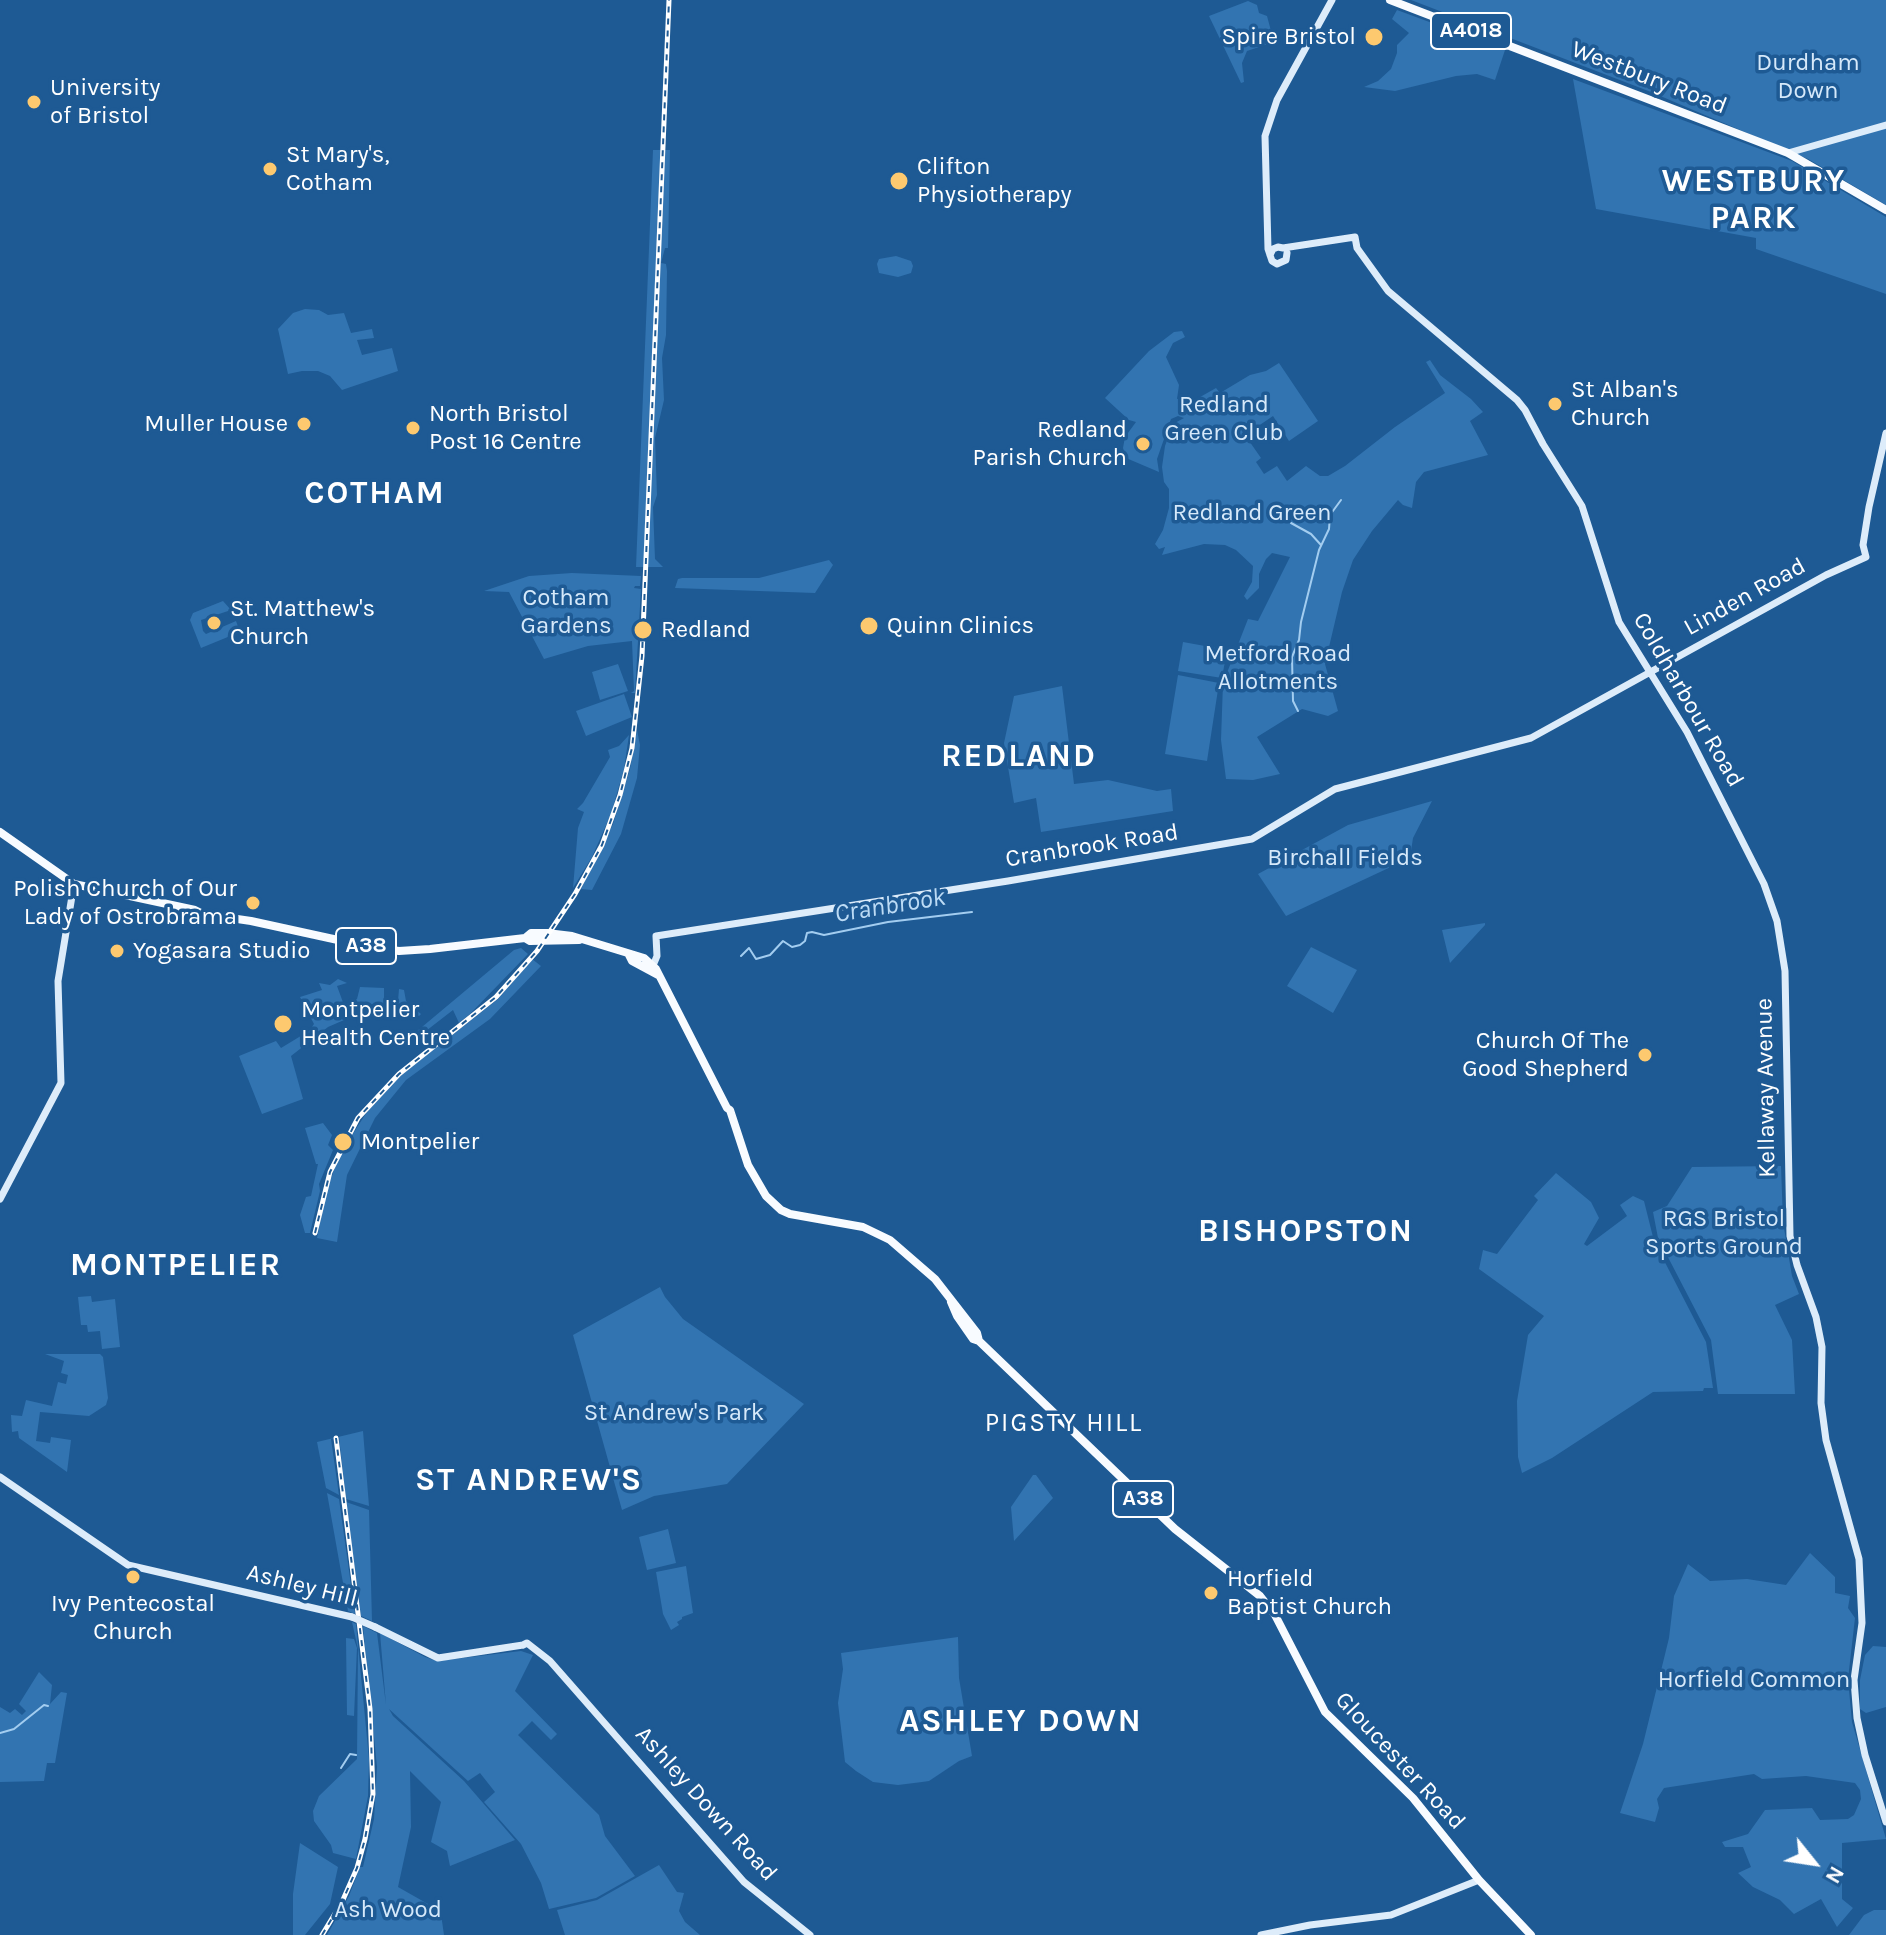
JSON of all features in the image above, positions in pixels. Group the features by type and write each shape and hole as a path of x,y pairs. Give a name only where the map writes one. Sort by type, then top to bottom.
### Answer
{"main road":[{"name":"Coldharbour Road","path":"1332,0 1271,114 1265,136 1267,237 1279,251 1355,237 1357,248 1388,291 1508,392 1525,410 1582,506 1619,622 1687,732 1764,884"},
{"name":"Westbury Road","path":"1390,0 1795,153 1886,210"},
{"path":"1795,153 1886,125"},
{"name":"Linden Road","path":"1518,742 1549,730 1826,575 1866,557 1863,545 1869,507 1886,433"},
{"name":"Cranbrook Road","path":"651,968 657,953 656,936 1252,839 1335,789 1518,742"},
{"name":"A38","path":"0,832 74,884 203,914 399,951 525,938 530,941 579,940 629,955 632,961 651,968"},
{"path":"0,1199 61,1083 58,981 74,884"},
{"name":"Kellaway Avenue","path":"1764,884 1777,921 1785,971 1790,1236 1816,1317 1822,1347 1822,1415 1832,1470 1859,1559 1860,1620 1854,1680 1857,1718 1872,1782 1886,1822"},
{"name":"Gloucester Road","path":"651,968 734,1118 756,1182 766,1196 781,1210 863,1227 890,1240 930,1273 977,1333 979,1341 1175,1529 1260,1596 1275,1615 1325,1712 1413,1798 1479,1880 1531,1935"},
{"name":"Ashley Hill","path":"0,1477 115,1559 132,1567 352,1617 438,1658 526,1646"},
{"name":"Ashley Down Road","path":"526,1646 550,1661 744,1882 810,1935"},
{"path":"1261,1935 1310,1925 1391,1915 1479,1880"}],"green space":[{"name":"Durdham Down","path":"1411,0 1886,0 1886,205 1808,159 1651,92"},
{"path":"1248,1 1257,5 1259,13 1267,16 1274,42 1247,51 1242,63 1244,82 1241,83 1209,16"},
{"path":"1397,10 1505,50 1495,80 1477,74 1395,91 1364,87 1378,81 1391,69 1397,45 1409,33 1392,19"},
{"path":"1573,79 1792,161 1886,217 1886,294 1756,249 1756,238 1596,209"},
{"path":"653,150 670,150 668,248 665,248 661,263 666,264 667,271 666,335 662,358 664,400 655,438 657,495 653,507 655,559 663,567 636,567"},
{"path":"896,256 911,261 911,273 898,277 879,273 879,259"},
{"path":"305,309 319,310 328,315 344,313 351,333 372,329 374,338 357,340 362,355 392,348 398,371 342,390 330,376 318,371 288,374 278,329 293,313"},
{"path":"1182,331 1185,337 1173,343 1166,357 1179,385 1177,399 1183,398 1186,405 1216,388 1220,393 1250,375 1266,371 1279,363 1318,421 1289,441 1273,416 1245,435 1261,458 1256,462 1264,474 1277,466 1287,481 1306,466 1320,476 1328,476 1445,393 1426,362 1430,360 1440,375 1483,412 1470,421 1488,455 1424,472 1416,482 1412,508 1398,500 1353,560 1325,664 1338,711 1328,716 1302,709 1257,737 1280,774 1253,780 1226,779 1221,740 1223,683 1248,619 1258,621 1290,557 1272,553 1266,559 1259,574 1259,588 1247,600 1244,596 1252,582 1253,566 1236,550 1225,545 1204,544 1162,555 1165,547 1159,549 1155,544 1169,508 1169,489 1164,482 1162,467 1165,446 1173,424 1184,418 1178,416 1171,419 1157,459 1159,472 1126,458 1123,448 1125,437 1136,422 1129,420 1105,398 1149,351 1174,332"},
{"path":"829,560 833,565 815,593 675,588 678,579 682,578 759,578"},
{"name":"Cotham Gardens","path":"572,573 641,576 640,586 634,588 641,589 635,693 631,693 634,691 632,641 588,646 544,659 509,592 484,591 529,576"},
{"path":"223,601 231,610 201,620 203,631 206,634 236,621 240,632 201,648 190,620 193,613"},
{"path":"1183,642 1227,650 1222,678 1178,671"},
{"path":"618,664 628,691 600,700 592,672"},
{"path":"1178,675 1219,683 1207,761 1165,754"},
{"path":"1062,686 1074,784 1108,780 1157,791 1171,789 1173,811 1041,832 1036,798 1014,803 1004,743 1014,696"},
{"path":"624,694 632,717 586,736 576,711"},
{"path":"637,730 640,745 637,778 621,834 592,890 581,889 613,824 630,769"},
{"path":"629,735 624,769 611,814 592,857 573,888 578,828 584,812 577,809 610,757 608,750 619,746"},
{"name":"Birchall Fields","path":"1432,801 1413,838 1410,858 1286,916 1258,874 1348,825"},
{"path":"1485,925 1450,963 1442,930"},
{"path":"1311,947 1357,970 1333,1013 1287,986"},
{"path":"521,948 528,954 470,1014 459,1023 453,1010 413,1041 410,1037 514,950"},
{"path":"532,959 541,966 490,1019 406,1080 375,1118 347,1175 337,1242 317,1238 326,1192 340,1154 372,1104 400,1076 498,999"},
{"path":"338,979 347,983 337,986 344,1005 357,999 360,987 384,988 384,1000 398,1001 399,989 404,990 406,1001 421,1014 376,1012 370,1019 362,1015 351,1017 328,1027 291,1056 303,1099 262,1114 239,1056 276,1041 281,1048 309,1031 314,1024 300,997 322,990 319,983 330,985"},
{"path":"323,1123 332,1135 328,1145 333,1150 319,1184 310,1233 305,1233 300,1215 306,1197 311,1196 318,1164 305,1128"},
{"name":"RGS Bristol Sports Ground","path":"1781,1166 1783,1222 1792,1276 1799,1294 1775,1305 1792,1340 1795,1394 1718,1394 1711,1340 1658,1238 1653,1212 1667,1206 1692,1167"},
{"path":"1556,1173 1591,1202 1599,1218 1584,1244 1587,1246 1627,1216 1620,1205 1633,1196 1644,1201 1654,1241 1706,1342 1713,1388 1653,1392 1552,1458 1522,1473 1518,1457 1517,1401 1528,1335 1544,1316 1479,1269 1483,1250 1497,1254 1538,1200 1534,1196"},
{"name":"St Andrew's Park","path":"660,1287 683,1319 804,1404 727,1484 654,1496 622,1510 573,1335"},
{"path":"91,1296 92,1302 115,1299 120,1347 102,1349 100,1331 88,1332 87,1325 81,1325 78,1297"},
{"path":"45,1354 100,1354 103,1357 108,1398 106,1405 89,1416 40,1412 36,1441 50,1443 51,1437 71,1440 67,1472 19,1438 18,1431 12,1432 11,1415 22,1416 26,1400 52,1406 58,1382 66,1384 68,1375 61,1373 64,1361"},
{"path":"363,1431 369,1506 346,1499 339,1437 331,1439 339,1495 326,1488 317,1442"},
{"path":"1033,1475 1053,1498 1014,1541 1011,1507"},
{"path":"327,1493 339,1499 355,1614 348,1611"},
{"path":"346,1502 369,1510 372,1621 361,1616"},
{"path":"668,1529 676,1563 647,1570 639,1537"},
{"name":"Horfield Common","path":"1810,1553 1835,1577 1835,1593 1850,1596 1848,1608 1855,1618 1848,1679 1852,1722 1886,1839 1842,1843 1842,1899 1853,1908 1837,1927 1821,1899 1794,1914 1780,1900 1753,1887 1738,1873 1751,1867 1743,1847 1725,1847 1722,1842 1748,1834 1765,1810 1812,1808 1820,1820 1848,1819 1854,1815 1861,1799 1855,1783 1806,1776 1762,1779 1754,1774 1664,1788 1657,1799 1659,1808 1655,1822 1620,1813 1643,1744 1669,1638 1674,1596 1688,1564 1710,1581 1747,1579 1786,1585"},
{"path":"686,1566 693,1613 682,1617 677,1622 679,1625 671,1630 663,1614 656,1572"},
{"path":"352,1622 356,1624 369,1759 368,1796 356,1859 333,1853 314,1821 313,1811 319,1796 357,1759 358,1649"},
{"name":"Ash Wood","path":"363,1626 377,1633 386,1705 380,1633 437,1661 521,1651 533,1655 515,1691 557,1734 551,1740 532,1721 518,1735 599,1815 605,1836 635,1876 596,1898 549,1909 541,1883 521,1844 484,1802 495,1792 480,1773 468,1781 389,1709 464,1781 515,1840 450,1866 447,1851 431,1842 441,1802 410,1771 411,1827 398,1887 441,1914 444,1935 327,1935 349,1896 360,1867 363,1867 374,1819 377,1767"},
{"path":"958,1637 959,1678 972,1756 929,1781 898,1785 873,1782 845,1762 838,1703 843,1669 841,1653"},
{"path":"346,1638 354,1639 357,1648 354,1716 347,1715"},
{"path":"1873,1646 1886,1647 1886,1707 1866,1713 1860,1709 1860,1680 1865,1655"},
{"path":"39,1672 52,1685 50,1704 61,1692 67,1693 55,1763 47,1763 44,1781 0,1782 0,1707 10,1713 15,1709 22,1715 26,1711 19,1704"},
{"path":"300,1843 338,1867 330,1904 305,1935 293,1935 293,1894"},
{"path":"659,1865 677,1892 684,1893 679,1911 685,1922 700,1935 565,1935 557,1910 597,1900"},
{"path":"1874,1910 1886,1910 1886,1935 1849,1935 1864,1915"}],"waterway":[{"path":"1298,711 1293,701 1292,657 1299,640 1319,550 1329,529 1330,515 1341,500"},
{"path":"1291,523 1311,534 1321,545"},
{"name":"Cranbrook","path":"741,956 749,948 756,959 770,955 783,941 792,947 800,945 807,933 812,932 824,935 888,922 972,912"},
{"path":"0,1733 14,1729 44,1705 48,1706"},
{"path":"341,1768 350,1754 356,1755"}],"railway":[{"path":"315,1233 330,1172 358,1118 399,1074 496,997 537,951 575,894 602,845 620,795 632,748 642,656 669,0"},
{"path":"322,1935 342,1902 357,1868 373,1794 370,1709 336,1438"}],"place":[{"name":"Spire Bristol","path":"1374,37"},
{"name":"University of Bristol","path":"34,102"},
{"name":"St Mary's, Cotham","path":"270,169"},
{"name":"Clifton Physiotherapy","path":"899,181"},
{"name":"St Alban's Church","path":"1555,404"},
{"name":"Muller House","path":"304,424"},
{"name":"North Bristol Post 16 Centre","path":"413,428"},
{"name":"Redland Parish Church","path":"1143,444"},
{"name":"St. Matthew's Church","path":"214,623"},
{"name":"Quinn Clinics","path":"869,626"},
{"name":"Redland","path":"643,630"},
{"name":"Polish Church of Our Lady of Ostrobrama","path":"253,903"},
{"name":"Yogasara Studio","path":"117,951"},
{"name":"Montpelier Health Centre","path":"283,1024"},
{"name":"Church Of The Good Shepherd","path":"1645,1055"},
{"name":"Montpelier","path":"343,1142"},
{"name":"Ivy Pentecostal Church","path":"133,1577"},
{"name":"Horfield Baptist Church","path":"1211,1593"}],"district":[{"name":"WESTBURY PARK","path":"1754,200"},
{"name":"COTHAM","path":"375,494"},
{"name":"REDLAND","path":"1019,757"},
{"name":"BISHOPSTON","path":"1306,1232"},
{"name":"MONTPELIER","path":"176,1266"},
{"name":"PIGSTY HILL","path":"1064,1424"},
{"name":"ST ANDREW'S","path":"529,1481"},
{"name":"ASHLEY DOWN","path":"1021,1722"}],"park label":[{"name":"Redland Green Club","path":"1224,419"},
{"name":"Redland Green","path":"1252,513"},
{"name":"Metford Road Allotments","path":"1278,668"}]}
